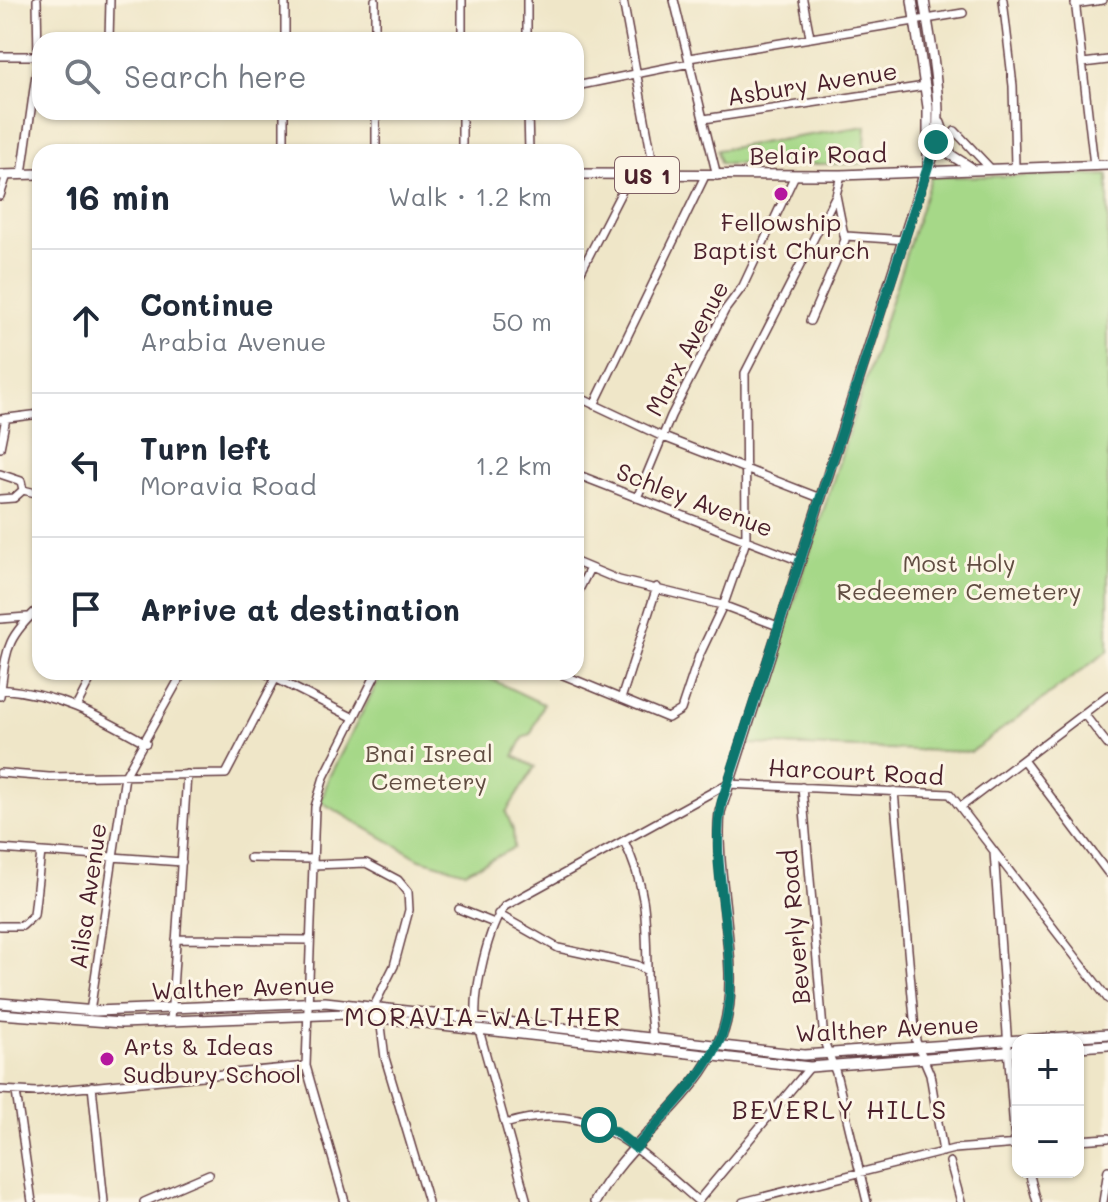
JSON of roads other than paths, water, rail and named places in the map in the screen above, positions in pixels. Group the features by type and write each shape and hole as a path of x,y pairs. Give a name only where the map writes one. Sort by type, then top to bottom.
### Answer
{"main road":[{"path":"912,0 925,86 929,170"},
{"path":"595,1202 710,1057 729,1004 718,834 727,784 935,154 938,115 924,0"},
{"path":"938,115 951,155 973,168"},
{"name":"Belair Road","path":"584,174 841,175 989,167 1108,165"},
{"path":"4,175 32,174"},
{"name":"Walther Avenue","path":"170,1014 309,1002 374,1006 788,1054 828,1054 1108,1034"},
{"name":"Walther Avenue","path":"0,1003 90,1016"},
{"name":"Walther Avenue","path":"0,1014 308,1014 380,1018 810,1067 1012,1051"},
{"path":"476,1018 479,1030"},
{"path":"1084,1047 1108,1045"}],"street":[{"path":"37,0 38,32"},
{"path":"109,32 110,0"},
{"path":"285,0 285,32"},
{"path":"375,0 375,32"},
{"path":"462,0 462,32"},
{"path":"527,0 527,32"},
{"path":"623,0 655,174"},
{"path":"674,0 717,176"},
{"path":"803,0 810,37"},
{"path":"1003,0 1013,86 1015,167"},
{"path":"1094,165 1075,2 1103,0"},
{"path":"584,84 810,37 963,13"},
{"path":"0,56 32,56"},
{"path":"1083,63 1108,60"},
{"name":"Asbury Avenue","path":"704,119 925,86"},
{"path":"22,174 32,105"},
{"path":"284,120 284,144"},
{"path":"376,120 376,144"},
{"path":"462,120 462,144"},
{"path":"528,120 529,144"},
{"path":"955,131 989,167"},
{"path":"0,196 4,175"},
{"path":"584,265 622,191 623,175"},
{"name":"Marx Avenue","path":"637,498 661,436 722,315 739,294 795,175"},
{"path":"575,680 674,717 683,706 699,656 746,541 745,373 836,195 841,175"},
{"path":"594,405 705,176"},
{"path":"810,321 846,236 836,195"},
{"path":"846,236 905,240"},
{"path":"584,400 661,436 820,498"},
{"path":"0,448 3,419 32,415"},
{"path":"0,474 21,481 23,490"},
{"name":"Schley Avenue","path":"584,477 800,561"},
{"path":"23,490 32,492"},
{"path":"0,499 11,500 23,490"},
{"path":"584,565 619,580 722,605 778,626"},
{"path":"584,580 590,568"},
{"path":"621,699 657,587"},
{"path":"32,613 10,640 0,691 42,695 77,705 146,743"},
{"path":"0,619 27,617"},
{"path":"77,705 90,680"},
{"path":"125,776 179,680"},
{"path":"0,773 49,777 230,771 275,680"},
{"path":"286,680 354,718"},
{"path":"345,1202 306,1066 313,862 318,794 373,680"},
{"name":"Harcourt Road","path":"727,784 946,793 962,806 1108,695"},
{"path":"1084,714 1108,745"},
{"path":"1023,760 1108,873"},
{"path":"170,1014 187,774"},
{"name":"Ailsa Avenue","path":"90,1016 125,776"},
{"path":"476,1018 496,918 510,902 727,784"},
{"name":"Beverly Road","path":"802,787 828,1054 867,1202"},
{"path":"894,791 918,1047 924,1057 937,1106 943,1152"},
{"path":"962,806 1108,999"},
{"path":"624,841 645,899 653,1050"},
{"path":"0,849 182,862"},
{"path":"0,926 22,926 34,915 41,852"},
{"path":"994,852 1007,1041 1012,1049"},
{"path":"250,858 370,864 398,880 410,895 394,966 374,1006 380,1018 385,1058 428,1202"},
{"path":"459,909 496,918 558,948 637,965 647,971"},
{"path":"176,939 310,940"},
{"path":"479,1030 527,1202"},
{"path":"0,1090 16,1092 306,1066"},
{"path":"505,1124 533,1117 590,1123 616,1132 698,1202 810,1067"},
{"path":"92,1086 104,1202"},
{"path":"16,1092 32,1202"},
{"path":"1084,1140 1108,1138"},
{"path":"743,1202 943,1152 1012,1144"},
{"path":"950,1162 961,1202"},
{"path":"1103,1202 1108,1170"},
{"path":"144,1202 209,1174"},
{"path":"1031,1178 1037,1202"}],"place":[{"name":"Fellowship Baptist Church","path":"781,194"},
{"name":"Arts & Ideas Sudbury School","path":"107,1059"}],"district":[{"name":"MORAVIA-WALTHER","path":"483,1016"},
{"name":"BEVERLY HILLS","path":"840,1109"}],"park label":[{"name":"Most Holy Redeemer Cemetery","path":"959,576"},
{"name":"Bnai Isreal Cemetery","path":"429,766"}]}
